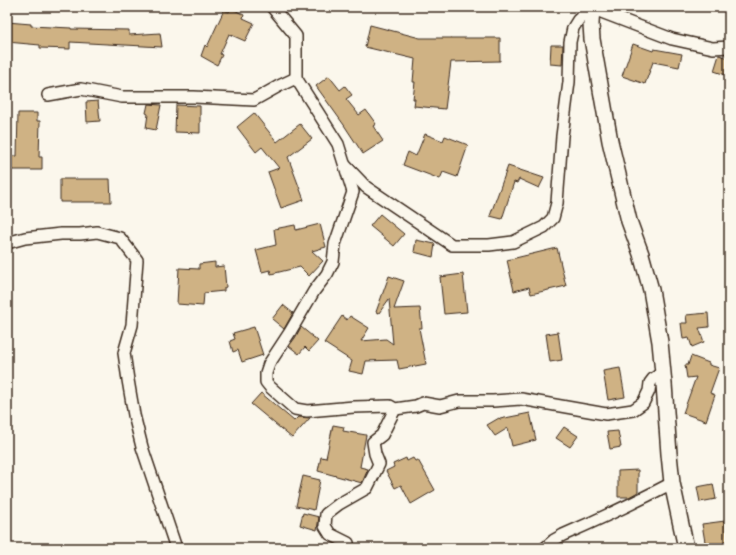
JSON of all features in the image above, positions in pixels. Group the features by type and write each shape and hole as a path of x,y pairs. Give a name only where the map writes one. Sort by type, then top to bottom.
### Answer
{"main road":[{"path":"592,7 592,39 610,140 629,221 641,254 651,290 660,342 672,483 686,548"}],"street":[{"path":"272,7 296,36 296,78 338,144 353,192 335,244 332,262 327,274 314,291 269,364 266,373 266,382 270,387 299,411 390,406 395,409 416,406 423,403 440,406 459,401 521,400 606,414 633,410 643,403 649,391 650,383 663,372"},
{"path":"344,164 366,187 452,245 489,245 513,242 544,228 553,218 558,203 562,136 569,82 570,42 573,28 578,20 592,7 672,39 713,48 729,47"},
{"path":"48,95 81,90 122,97 194,97 254,100 296,78"},
{"path":"7,243 25,238 97,232 120,238 137,260 132,325 124,353 134,415 142,448 176,548"},
{"path":"346,548 348,544 330,534 325,526 326,514 339,504 367,488 379,464 375,454 373,442 382,434 395,409"},
{"path":"545,548 554,540 563,535 672,483"}],"building":[{"path":"231,8 244,15 243,18 254,23 245,41 229,34 217,65 201,56 205,45 207,47 224,10 229,12"},
{"path":"7,22 31,24 31,26 71,29 129,30 129,35 160,33 162,47 70,42 70,49 40,48 40,45 7,42"},
{"path":"370,25 420,38 500,38 500,61 451,62 445,109 414,106 415,99 413,99 415,82 413,82 415,59 365,47"},
{"path":"633,44 653,51 654,49 682,54 679,67 653,62 645,84 622,76"},
{"path":"551,45 563,45 562,65 550,64"},
{"path":"719,55 729,58 729,76 714,71"},
{"path":"329,76 340,90 345,86 352,95 346,99 359,115 366,110 376,124 373,126 383,141 363,154 316,86"},
{"path":"98,101 100,121 87,122 86,102"},
{"path":"148,104 161,105 156,130 146,128 148,114 146,113"},
{"path":"176,105 200,106 200,133 175,132"},
{"path":"18,113 37,113 37,121 40,121 39,157 42,157 42,170 10,170 11,156 17,156"},
{"path":"254,113 277,142 300,124 312,139 288,157 304,200 281,208 268,172 279,168 262,147 256,152 237,127"},
{"path":"425,134 443,141 445,136 468,145 457,177 443,172 440,179 403,165 408,152 416,156"},
{"path":"508,166 544,178 539,188 519,179 517,183 514,182 502,219 490,216"},
{"path":"60,179 110,179 111,202 60,202"},
{"path":"380,214 404,234 394,246 370,226"},
{"path":"320,224 326,247 312,251 323,261 309,276 300,267 271,274 270,270 262,272 256,250 276,245 274,229 295,225 296,230"},
{"path":"416,240 435,244 433,257 414,252"},
{"path":"557,248 566,286 531,294 529,287 514,291 507,260"},
{"path":"215,262 215,267 224,266 226,287 224,288 224,291 204,293 203,306 177,304 179,268 199,269 199,264"},
{"path":"463,274 467,312 444,314 440,277"},
{"path":"389,276 404,281 394,309 420,308 422,328 419,328 426,364 399,369 397,360 366,361 363,374 349,371 352,361 324,343 342,316 347,320 350,316 369,328 361,341 386,339 393,344 389,299 379,313 376,312"},
{"path":"283,305 293,313 284,329 272,319"},
{"path":"708,313 709,327 699,328 704,342 692,347 689,338 683,339 681,323 687,323 686,315"},
{"path":"254,327 263,355 242,362 238,350 233,352 230,341 235,339 233,333"},
{"path":"301,327 318,341 309,351 305,347 299,354 289,346"},
{"path":"558,332 562,360 550,362 546,334"},
{"path":"691,356 719,368 710,393 715,395 706,421 683,413 696,377 687,378 685,365 688,365"},
{"path":"620,368 625,397 608,400 603,371"},
{"path":"261,393 294,421 298,417 310,418 292,438 251,404"},
{"path":"530,413 536,440 512,446 508,428 495,436 487,425 499,418"},
{"path":"333,425 344,427 343,431 366,435 360,467 368,469 362,483 318,471 321,457 326,458"},
{"path":"564,427 578,436 570,447 556,438"},
{"path":"618,431 621,447 610,449 607,432"},
{"path":"406,458 407,461 413,458 415,461 418,460 435,490 411,504 401,485 395,488 386,471 394,467 393,464"},
{"path":"638,470 638,492 629,497 618,497 618,471"},
{"path":"303,476 320,480 314,510 296,506"},
{"path":"713,484 716,499 700,502 697,487"},
{"path":"303,513 319,517 317,530 300,525"},
{"path":"725,521 729,548 706,548 702,524"}]}
